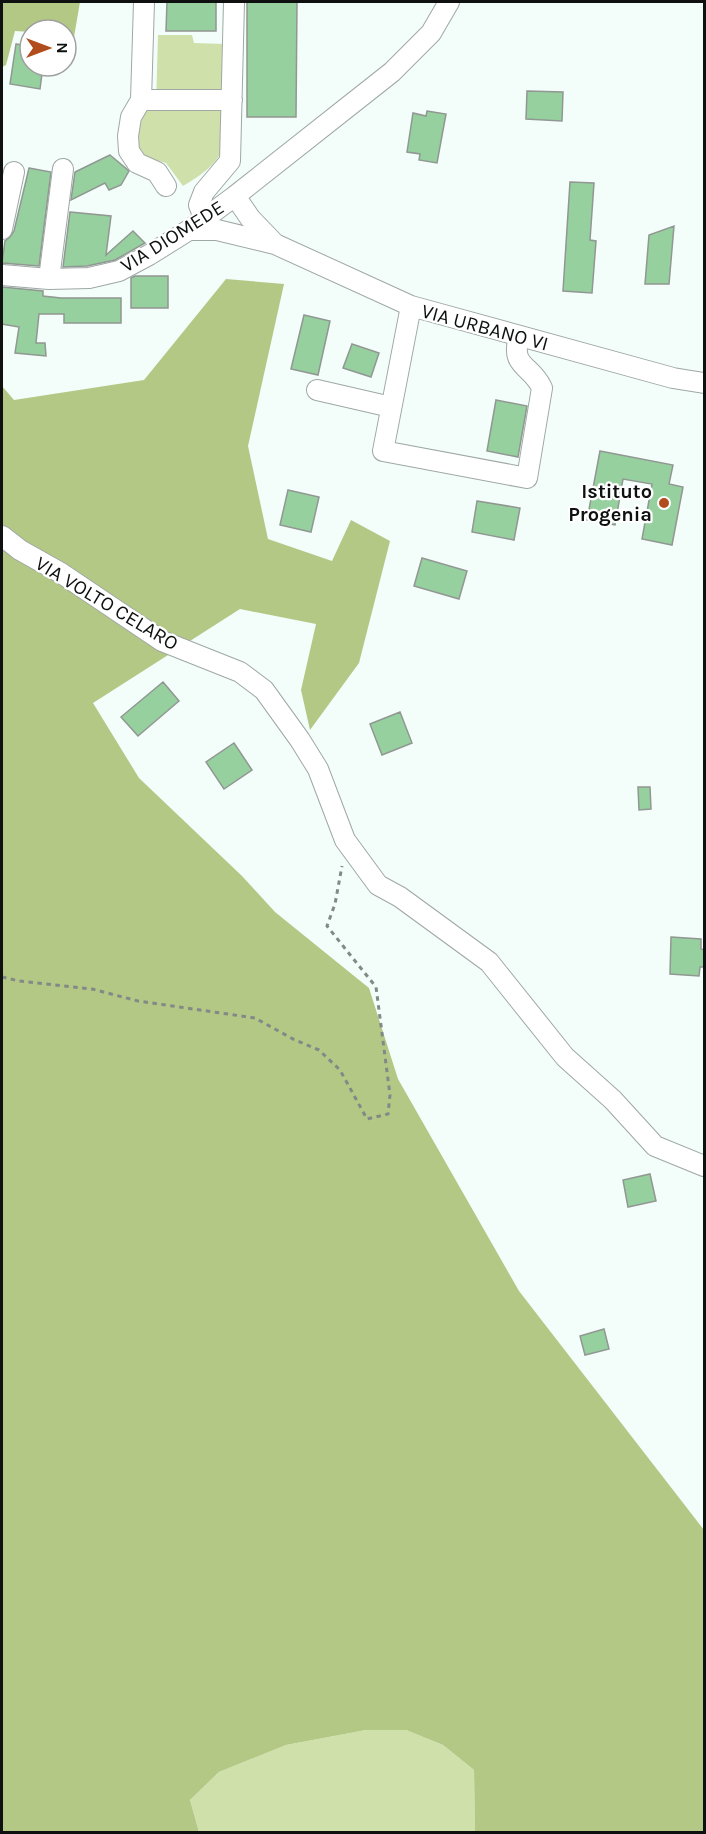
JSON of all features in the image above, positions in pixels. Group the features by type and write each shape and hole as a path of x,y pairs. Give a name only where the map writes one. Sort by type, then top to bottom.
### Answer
{"street":[{"path":"144,2 141,100 131,117 128,136 129,151 137,163 158,172 166,186"},
{"path":"197,224 199,205 204,192 230,161 234,2"},
{"name":"VIA DIOMEDE","path":"2,275 49,279 89,278 119,271 149,255 235,196 392,72 431,33 449,2"},
{"path":"141,100 232,100"},
{"path":"49,279 63,169"},
{"path":"2,229 15,172"},
{"name":"VIA URBANO VI","path":"235,196 250,218 275,244"},
{"name":"VIA URBANO VI","path":"197,224 275,244 411,306 673,378 705,383"},
{"path":"411,306 383,451 527,478 542,388 538,380 517,358 515,350 519,336"},
{"path":"317,390 391,407"},
{"name":"VIA VOLTO CELARO","path":"2,536 20,550 61,573 162,640 240,672 264,690 318,769 345,840 378,885 400,897 489,962 565,1057 613,1100 655,1146 705,1166"}],"path":[{"path":"2,977 92,989 138,1001 255,1018 293,1040 319,1050 340,1070 367,1119 388,1114 390,1095 376,987 327,926 340,883 345,840"}],"green space":[{"path":"2,2 80,2 77,18 18,18 18,31 15,31 6,65 2,67"},
{"path":"158,35 192,35 194,43 225,44 224,146 212,165 183,186 166,163 137,154 138,120 142,110 156,107"},
{"path":"226,279 284,284 248,446 268,539 332,561 351,520 390,541 359,663 310,730 301,690 316,624 240,609 93,703 139,778 242,876 275,912 369,988 398,1079 519,1291 704,1530 704,1832 475,1832 474,1770 443,1745 406,1730 366,1730 286,1745 219,1772 190,1800 199,1832 2,1832 2,386 14,400 144,380"},
{"path":"366,1730 406,1730 443,1745 474,1770 475,1832 199,1832 190,1800 219,1772 286,1745"}],"building":[{"path":"167,2 216,2 216,31 166,31"},
{"path":"247,2 297,2 296,117 247,117"},
{"path":"16,44 18,44 18,78 41,78 40,89 10,84"},
{"path":"527,91 563,92 562,121 526,119"},
{"path":"427,111 446,114 437,163 419,160 420,154 407,152 413,113 426,116"},
{"path":"110,155 129,171 121,185 109,190 105,183 71,200 75,172"},
{"path":"29,168 51,172 39,266 2,263 5,241 14,231"},
{"path":"570,182 594,183 590,240 596,241 592,293 563,291"},
{"path":"70,212 111,216 106,255 133,231 145,243 115,260 87,266 63,267"},
{"path":"674,226 669,284 645,284 649,235"},
{"path":"168,276 168,308 131,308 131,278"},
{"path":"2,287 43,291 43,296 61,298 121,298 121,323 64,323 64,314 39,314 36,343 45,343 46,356 15,353 19,327 2,324"},
{"path":"304,315 330,321 318,375 291,369"},
{"path":"352,344 379,353 371,377 343,368"},
{"path":"496,400 527,406 518,457 487,451"},
{"name":"Istituto Progenia","path":"600,451 673,465 669,484 683,487 672,545 642,539 652,484 623,479 615,525 587,520"},
{"path":"288,490 319,497 311,532 280,525"},
{"path":"477,501 520,508 514,540 472,532"},
{"path":"422,558 467,571 459,599 414,586"},
{"path":"163,682 179,701 138,736 121,717"},
{"path":"400,712 412,743 382,755 370,724"},
{"path":"234,743 252,770 224,789 206,762"},
{"path":"638,787 650,787 651,809 639,810"},
{"path":"671,937 701,939 701,949 705,950 705,967 700,967 699,976 670,974"},
{"path":"650,1174 656,1201 628,1207 623,1180"},
{"path":"604,1329 609,1349 585,1355 580,1336"}],"place":[{"name":"Istituto Progenia","path":"664,503"}]}
